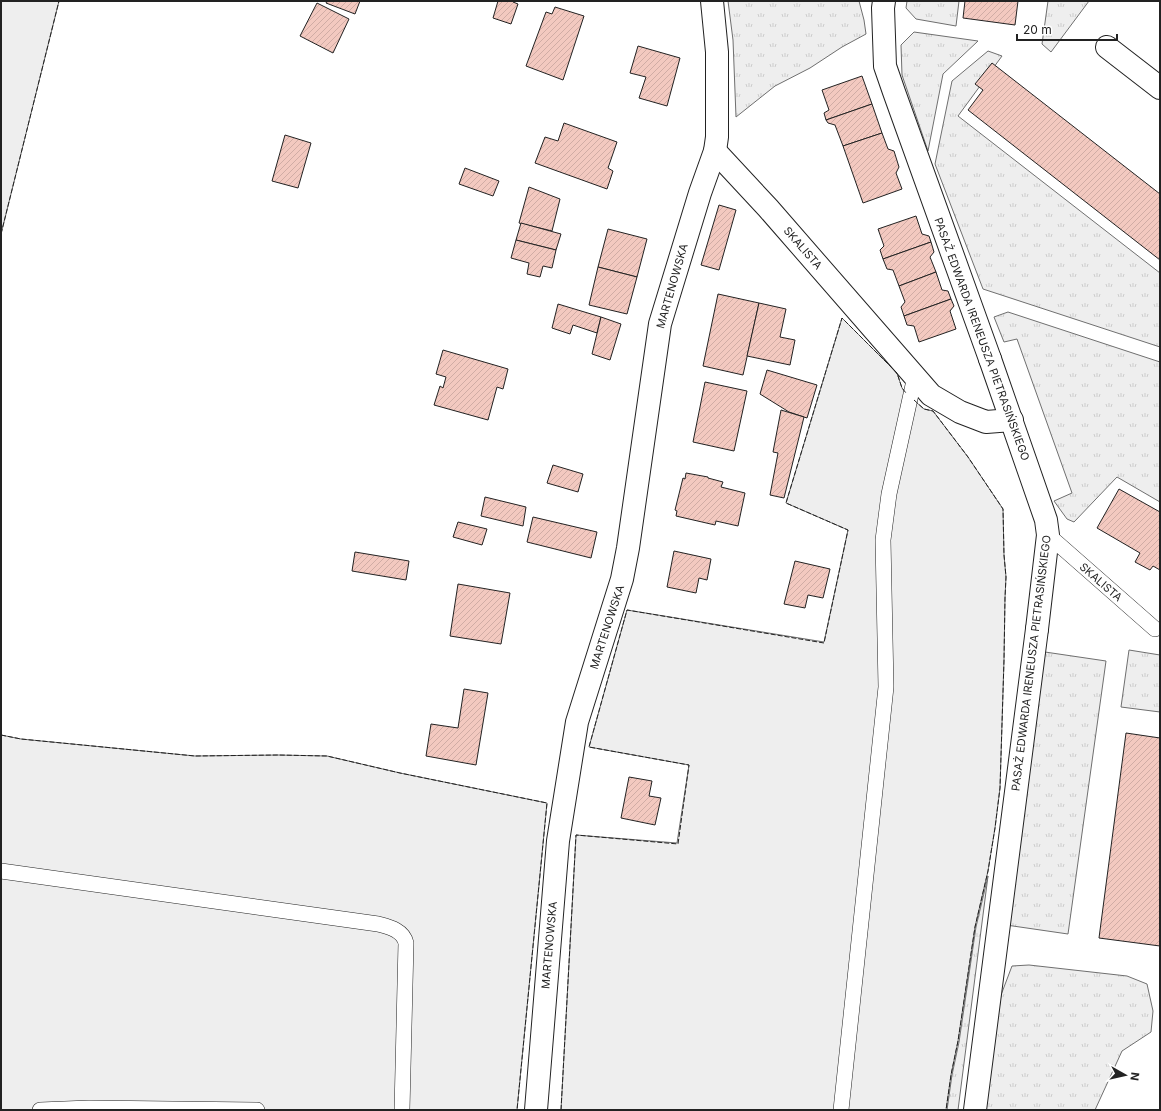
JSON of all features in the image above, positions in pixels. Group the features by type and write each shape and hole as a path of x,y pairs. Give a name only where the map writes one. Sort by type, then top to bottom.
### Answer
{"street":[{"path":"712,1 717,52 717,138 715,151"},
{"name":"PASAŻ EDWARDA IRENEUSZA PIETRASIŃSKIEGO","path":"884,1 885,66 1012,420 1046,520 1048,536 975,1110"},
{"path":"1107,47 1160,88"},
{"name":"SKALISTA","path":"715,151 768,208 931,395 960,412 986,422 1012,420"},
{"name":"MARTENOWSKA","path":"536,1110 558,841 577,722 622,579 628,548 660,324 700,193 715,151"}],"lane":[{"path":"841,1110 886,687 883,540 889,494 915,376"},
{"name":"SKALISTA","path":"1048,536 1155,629"},
{"path":"1,871 391,927 405,939 406,943 402,1110"},
{"path":"40,1110 89,1108 257,1110"}],"green space":[{"path":"1,1 59,1 1,234"},
{"path":"728,1 859,1 866,34 842,47 810,68 775,86 736,117 733,40"},
{"path":"907,1 959,1 956,26 916,19 906,8"},
{"path":"1048,1 1089,1 1051,52 1042,44"},
{"path":"914,32 978,41 943,74 928,151 902,75 901,45"},
{"path":"988,51 1002,56 958,116 1160,273 1160,347 983,289 935,164 952,81"},
{"path":"1008,312 1160,362 1160,502 1117,477 1074,522 1067,519 1054,501 1072,493 1017,339 1004,342 994,317"},
{"path":"842,318 897,373 902,388 910,397 924,409 933,411 968,457 1003,509 1006,577 1000,788 988,871 975,927 946,1110 561,1110 576,835 677,843 689,765 589,747 627,610 824,642 848,530 786,503"},
{"path":"1129,650 1160,655 1160,712 1121,707"},
{"path":"1045,652 1106,661 1068,934 1006,925"},
{"path":"1,735 21,739 195,756 327,756 400,773 547,803 517,1110 1,1110"},
{"path":"988,876 958,1110 947,1110 959,1042 976,927"},
{"path":"1029,965 1127,976 1147,984 1153,1011 1151,1032 1122,1051 1095,1110 985,1110 1001,995 1012,966"}],"building":[{"path":"327,1 360,1 355,14 326,3"},
{"path":"498,1 513,1 518,4 511,24 493,18"},
{"path":"965,1 1018,1 1015,25 963,18"},
{"path":"317,3 349,19 333,53 300,36"},
{"path":"555,7 584,16 563,80 526,66 546,12 552,14"},
{"path":"638,46 680,58 667,106 639,98 646,77 630,73"},
{"path":"992,63 1160,194 1160,260 968,110 983,90 975,84"},
{"path":"862,76 872,104 826,120 824,113 829,110 822,90"},
{"path":"872,104 882,133 843,146 835,125 828,123 826,120"},
{"path":"564,123 617,142 608,168 613,171 607,189 535,163 545,137 558,141"},
{"path":"882,133 888,149 894,151 899,167 896,173 902,189 863,203 843,146"},
{"path":"285,135 311,143 298,188 272,181"},
{"path":"465,168 499,181 493,196 459,184"},
{"path":"529,187 560,199 552,231 519,223"},
{"path":"719,205 736,210 719,270 701,265"},
{"path":"916,216 922,234 929,236 931,242 883,259 880,250 884,246 878,229"},
{"path":"521,223 561,234 556,250 516,240"},
{"path":"608,229 647,239 637,277 598,267"},
{"path":"516,240 556,250 552,268 543,266 540,277 527,274 529,263 511,258"},
{"path":"931,242 934,252 930,257 936,272 899,286 893,270 887,269 883,259"},
{"path":"598,267 637,277 627,314 589,305"},
{"path":"936,272 942,290 948,291 951,299 904,316 901,307 905,302 899,286"},
{"path":"718,294 759,303 743,375 703,366"},
{"path":"951,299 954,306 950,311 956,329 919,342 914,326 907,325 904,316"},
{"path":"759,303 786,309 780,337 795,340 790,365 747,356"},
{"path":"558,304 601,317 597,333 573,325 570,334 552,328"},
{"path":"601,317 621,324 610,360 592,354"},
{"path":"443,350 508,369 503,389 497,387 488,420 434,405 440,386 443,388 446,377 436,374"},
{"path":"767,370 817,385 807,418 789,412 760,394"},
{"path":"705,382 747,391 734,451 693,442"},
{"path":"781,410 804,417 784,498 770,495 778,453 773,452"},
{"path":"553,465 583,474 578,492 547,483"},
{"path":"686,473 708,477 723,482 721,487 745,493 738,526 716,521 715,525 676,516 677,511 675,510 683,478 685,479"},
{"path":"1119,489 1160,512 1160,570 1153,566 1150,570 1135,562 1140,553 1097,528"},
{"path":"485,497 526,507 523,526 481,516"},
{"path":"533,517 597,532 591,558 527,542"},
{"path":"458,522 487,529 482,545 453,537"},
{"path":"674,551 711,559 707,580 699,578 696,593 667,587"},
{"path":"355,552 409,561 406,580 352,571"},
{"path":"795,561 830,569 823,598 808,595 805,608 784,604"},
{"path":"458,584 510,593 501,644 450,636"},
{"path":"464,689 488,693 476,765 426,756 431,724 458,728"},
{"path":"1126,733 1160,738 1160,946 1099,938"},
{"path":"629,777 652,781 649,796 661,798 655,825 621,818"}],"fence":[{"path":"1,234 59,1"},
{"path":"561,1110 576,835 678,844 689,765 589,747 627,610 824,643 848,530 786,503 842,318 897,373 902,388 906,393"},
{"path":"914,400 924,409 933,411 968,457 1003,509 1006,577 1000,788 988,871 975,927 946,1110"},
{"path":"1,735 21,739 195,756 327,756 400,773 547,803 517,1110"}]}
